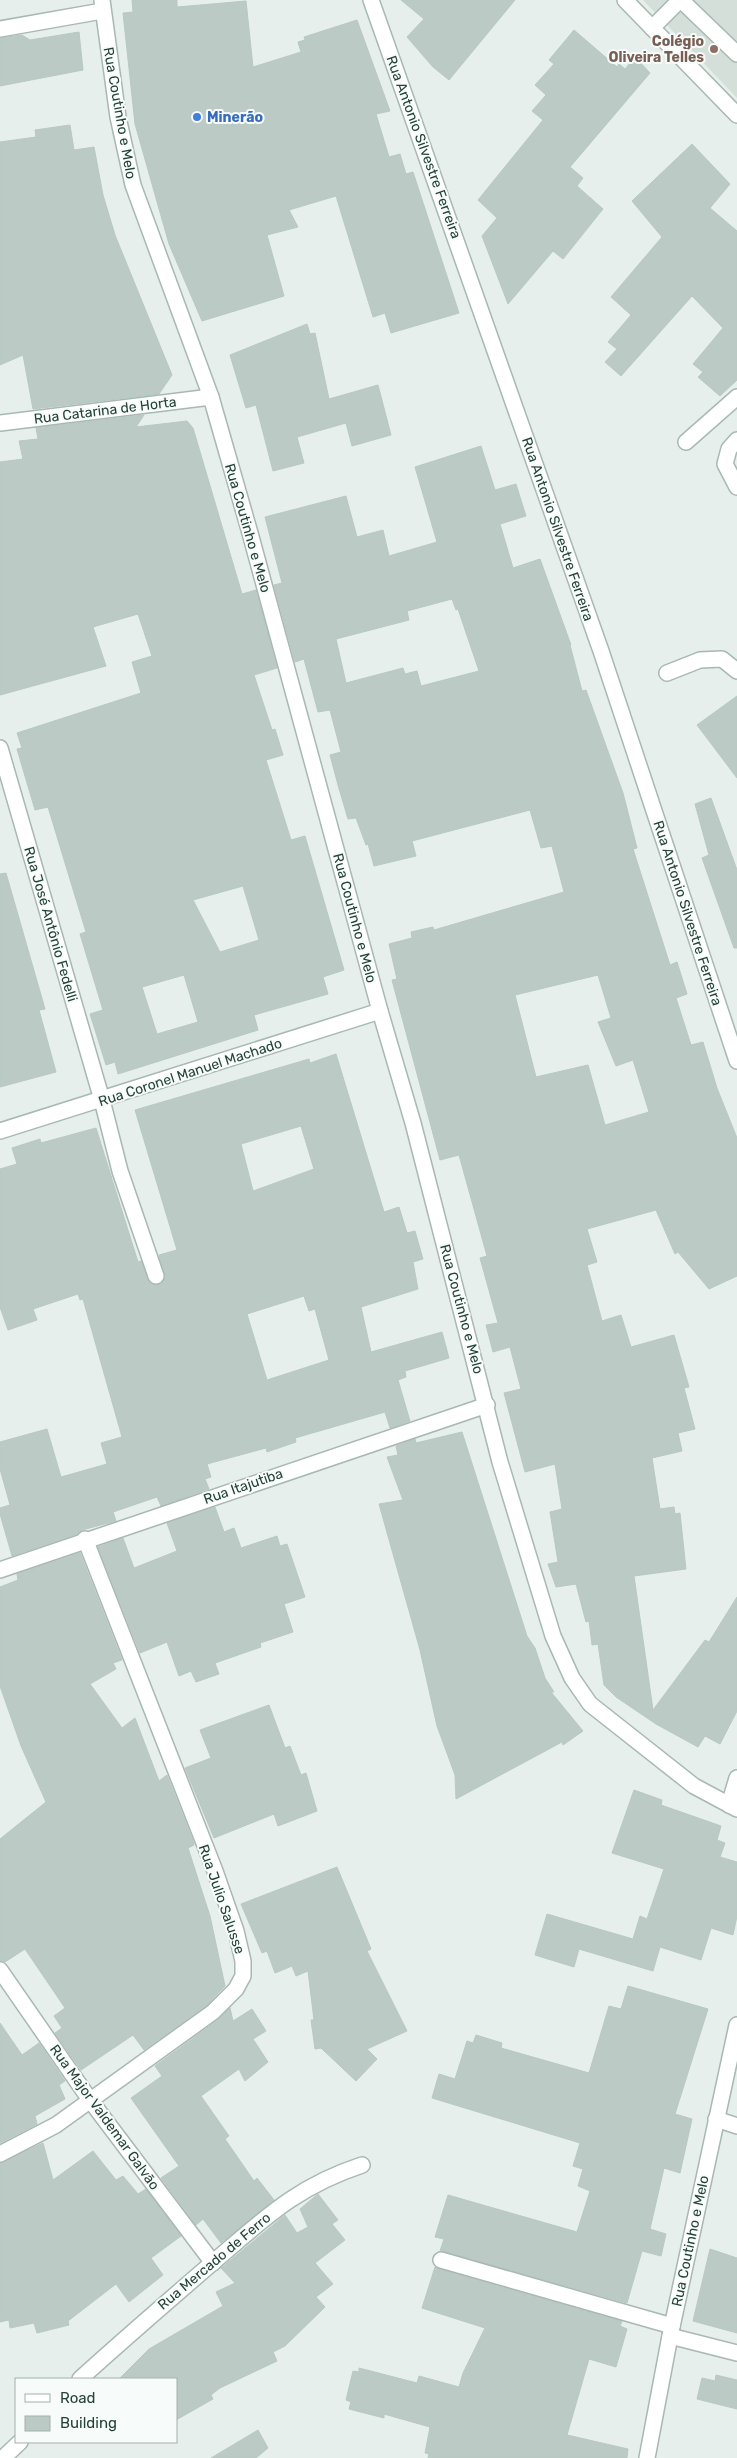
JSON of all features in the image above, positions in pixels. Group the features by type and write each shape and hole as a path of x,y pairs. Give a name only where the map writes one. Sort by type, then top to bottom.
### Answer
{"street":[{"name":"Rua Antonio Silvestre Ferreira","path":"371,0 601,651 737,1061"},
{"path":"625,0 737,115"},
{"path":"652,28 680,0 737,54"},
{"path":"0,30 102,5"},
{"name":"Rua Coutinho e Melo","path":"102,5 118,118 133,185 211,398 250,532 380,1011 413,1123 487,1405 500,1462 553,1636 572,1678 590,1704 694,1786 733,1807"},
{"path":"686,442 737,397"},
{"name":"Rua Catarina de Horta","path":"0,423 211,398"},
{"path":"737,440 729,450 725,464 737,487"},
{"path":"667,673 700,660 722,659 737,671"},
{"name":"Rua José Antônio Fedelli","path":"0,748 102,1100 120,1170 156,1276"},
{"name":"Rua Coronel Manuel Machado","path":"0,1131 380,1011"},
{"name":"Rua Itajutiba","path":"0,1570 85,1539 487,1405"},
{"name":"Rua Julio Salusse","path":"0,2154 56,2125 213,2012 236,1989 243,1976 244,1961 215,1871 85,1539"},
{"path":"733,1807 737,1778"},
{"name":"Rua Major Valdemar Galvão","path":"0,1970 90,2100 213,2263"},
{"name":"Rua Coutinho e Melo","path":"647,2458 671,2331 737,2025"},
{"path":"716,2119 737,2126"},
{"name":"Rua Mercado de Ferro","path":"81,2378 285,2201 307,2187 336,2173 362,2165"},
{"path":"441,2260 737,2353"},
{"path":"3,2458 19,2443"}],"shaded area":[{"name":"Colégio Oliveira Telles","path":"643,0 737,0 737,98"}],"building":[{"path":"132,0 177,0 177,7 246,1 253,67 301,52 298,42 305,40 304,37 357,20 390,111 376,114 389,157 400,154 406,174 413,172 459,313 391,333 385,313 373,317 336,196 289,210 298,227 267,235 284,296 202,321 169,244 135,124 123,13 133,12"},
{"path":"401,0 515,0 449,80 433,67 407,37 424,19"},
{"path":"574,30 617,67 619,64 625,69 635,57 650,73 570,167 583,178 577,186 603,209 563,259 553,251 508,304 482,236 497,218 478,200 543,120 532,111 546,95 535,85 554,64 549,60"},
{"path":"79,32 83,70 0,86 0,38 22,35 30,40"},
{"path":"70,125 74,150 94,147 103,195 115,235 172,375 159,394 33,409 23,355 0,365 0,142 36,137 35,130"},
{"path":"692,144 730,184 710,208 737,231 737,380 720,396 698,377 703,372 693,364 723,328 692,296 621,376 605,362 617,349 608,342 631,315 611,297 662,237 632,201"},
{"path":"307,324 310,334 315,333 329,399 378,385 391,435 352,446 346,423 297,437 304,463 273,471 256,405 246,408 230,355"},
{"path":"144,415 136,427 187,421 193,428 242,594 256,590 277,668 254,675 272,730 275,729 283,755 266,760 291,840 305,836 344,970 323,977 328,994 254,1015 258,1030 118,1074 115,1062 106,1065 90,1014 103,1010 80,934 86,932 48,807 35,810 17,749 22,748 17,733 141,693 132,662 152,656 138,614 93,627 106,666 0,695 0,462 23,459 19,441 38,439 36,428","holes":["243,886 259,940 220,952 193,900","184,975 198,1022 157,1034 142,987"]},
{"path":"481,446 495,490 516,484 526,516 500,524 513,568 540,559 571,645 582,691 586,690 623,793 637,848 633,849 670,965 677,962 687,994 676,998 691,1045 703,1042 717,1088 737,1138 737,1276 709,1289 678,1252 675,1254 656,1210 587,1229 597,1262 587,1265 602,1321 621,1315 631,1347 674,1335 689,1387 684,1388 695,1429 678,1433 682,1451 652,1458 660,1509 674,1507 675,1514 680,1513 686,1569 634,1576 653,1710 705,1640 709,1642 737,1597 737,1711 720,1744 705,1736 698,1747 656,1724 616,1697 604,1685 598,1644 592,1645 589,1621 586,1622 576,1584 556,1587 548,1564 558,1562 550,1512 562,1509 555,1464 525,1472 504,1393 521,1389 510,1347 493,1352 486,1325 498,1323 480,1258 487,1256 459,1155 440,1160 392,980 397,979 389,944 412,938 411,932 433,927 434,930 564,892 552,846 541,848 530,810 412,841 416,856 374,866 368,844 366,845 356,818 348,819 338,785 330,755 341,752 330,710 318,712 304,659 295,662 274,585 282,583 265,517 346,496 357,537 383,530 389,556 437,542 415,467","holes":["452,599 456,610 458,609 479,671 421,686 417,671 405,674 403,668 346,683 336,639 409,620 407,611","598,975 611,1018 598,1022 616,1066 633,1060 649,1112 605,1125 588,1065 536,1077 515,995"]},
{"path":"737,696 737,778 697,725"},
{"path":"711,798 737,870 737,948 734,948 702,858 709,855 695,804"},
{"path":"6,873 45,1009 39,1010 56,1072 0,1087 0,874"},
{"path":"336,1054 384,1212 399,1207 407,1233 415,1231 423,1259 413,1262 418,1289 361,1307 371,1352 442,1332 449,1358 405,1371 406,1377 398,1380 410,1421 390,1428 385,1412 295,1438 296,1442 267,1452 266,1448 207,1464 211,1477 205,1479 209,1489 161,1506 157,1497 113,1512 116,1521 82,1530 77,1534 12,1556 0,1514 0,1508 10,1505 0,1469 0,1442 47,1429 61,1477 107,1464 101,1443 122,1437 83,1299 80,1300 78,1294 33,1309 37,1320 8,1330 0,1307 0,1169 17,1164 12,1148 40,1139 41,1143 96,1128 138,1262 141,1261 150,1283 159,1285 165,1277 159,1255 177,1250 135,1110 309,1059 310,1063","holes":["301,1126 314,1169 253,1191 241,1144","304,1296 309,1311 315,1309 329,1360 267,1380 247,1314"]},
{"path":"462,1432 527,1636 535,1648 545,1678 554,1692 551,1692 583,1731 563,1745 562,1742 456,1799 455,1775 437,1726 420,1650 379,1504 403,1500 387,1457 398,1455 396,1446 415,1439 416,1443"},
{"path":"215,1507 224,1532 234,1528 241,1548 277,1536 280,1546 287,1544 305,1597 284,1604 293,1632 260,1643 261,1647 215,1663 219,1674 196,1682 191,1671 179,1676 167,1642 140,1653 98,1547 123,1538 134,1568 177,1551 167,1523"},
{"path":"80,1553 122,1660 113,1663 116,1669 90,1684 122,1728 135,1718 159,1781 167,1775 193,1841 194,1845 188,1848 210,1916 225,1986 207,2005 144,2050 133,2035 81,2070 55,2033 62,2028 54,2016 65,2008 25,1949 5,1962 0,1961 0,1839 46,1802 21,1746 0,1686 0,1587 18,1580 17,1574"},
{"path":"269,1705 285,1748 290,1746 301,1775 306,1773 317,1811 278,1826 274,1814 214,1838 185,1768 211,1758 200,1730"},
{"path":"634,1790 662,1800 661,1805 721,1826 717,1840 725,1843 720,1857 737,1862 737,1916 733,1935 711,1928 701,1960 660,1947 653,1971 579,1949 574,1967 535,1955 547,1914 633,1939 640,1916 647,1919 664,1869 612,1853"},
{"path":"337,1867 371,1949 367,1951 407,2031 367,2049 377,2059 356,2081 321,2048 315,2049 311,2020 314,2020 308,1971 296,1976 292,1966 275,1973 267,1951 262,1953 241,1904"},
{"path":"628,1986 708,2009 675,2114 692,2119 680,2173 664,2168 650,2229 666,2234 661,2256 642,2251 627,2303 440,2251 444,2239 435,2237 448,2195 577,2232 590,2191 578,2186 583,2169 573,2166 580,2143 432,2098 439,2074 455,2079 467,2041 473,2043 476,2035 502,2043 501,2048 589,2073 609,2006 621,2009"},
{"path":"230,2008 233,2021 252,2009 266,2031 253,2039 268,2062 245,2081 239,2069 201,2096 229,2136 225,2139 254,2181 257,2178 274,2200 221,2243 203,2219 196,2225 161,2178 179,2166 131,2098 162,2076 155,2066 218,2020"},
{"path":"0,2023 22,2055 39,2043 65,2081 59,2085 65,2099 35,2116 37,2124 0,2143"},
{"path":"43,2143 53,2180 93,2151 116,2180 123,2176 138,2194 146,2189 181,2236 151,2258 163,2275 129,2302 116,2284 68,2321 69,2325 37,2333 34,2323 10,2328 9,2320 0,2322 0,2163"},
{"path":"318,2194 338,2220 332,2224 345,2240 315,2263 333,2284 316,2297 325,2307 285,2346 273,2352 277,2361 220,2388 211,2395 213,2399 178,2419 178,2378 120,2378 149,2349 223,2306 216,2292 235,2283 221,2268 285,2215 297,2233 308,2227 300,2209"},
{"path":"710,2249 737,2258 737,2333 693,2321"},
{"path":"435,2267 622,2321 620,2326 627,2329 616,2367 589,2359 567,2435 628,2449 627,2458 428,2458 429,2454 425,2453 430,2427 384,2414 384,2418 349,2409 351,2402 346,2400 353,2371 359,2372 359,2368 417,2383 419,2376 459,2387 463,2373 485,2328 422,2308"},
{"path":"716,2375 737,2380 737,2409 697,2399 702,2378 715,2381"},
{"path":"258,2430 268,2448 256,2458 211,2458"}],"place":[{"name":"Colégio Oliveira Telles","path":"714,49"},
{"name":"Minerão","path":"197,117"}]}
